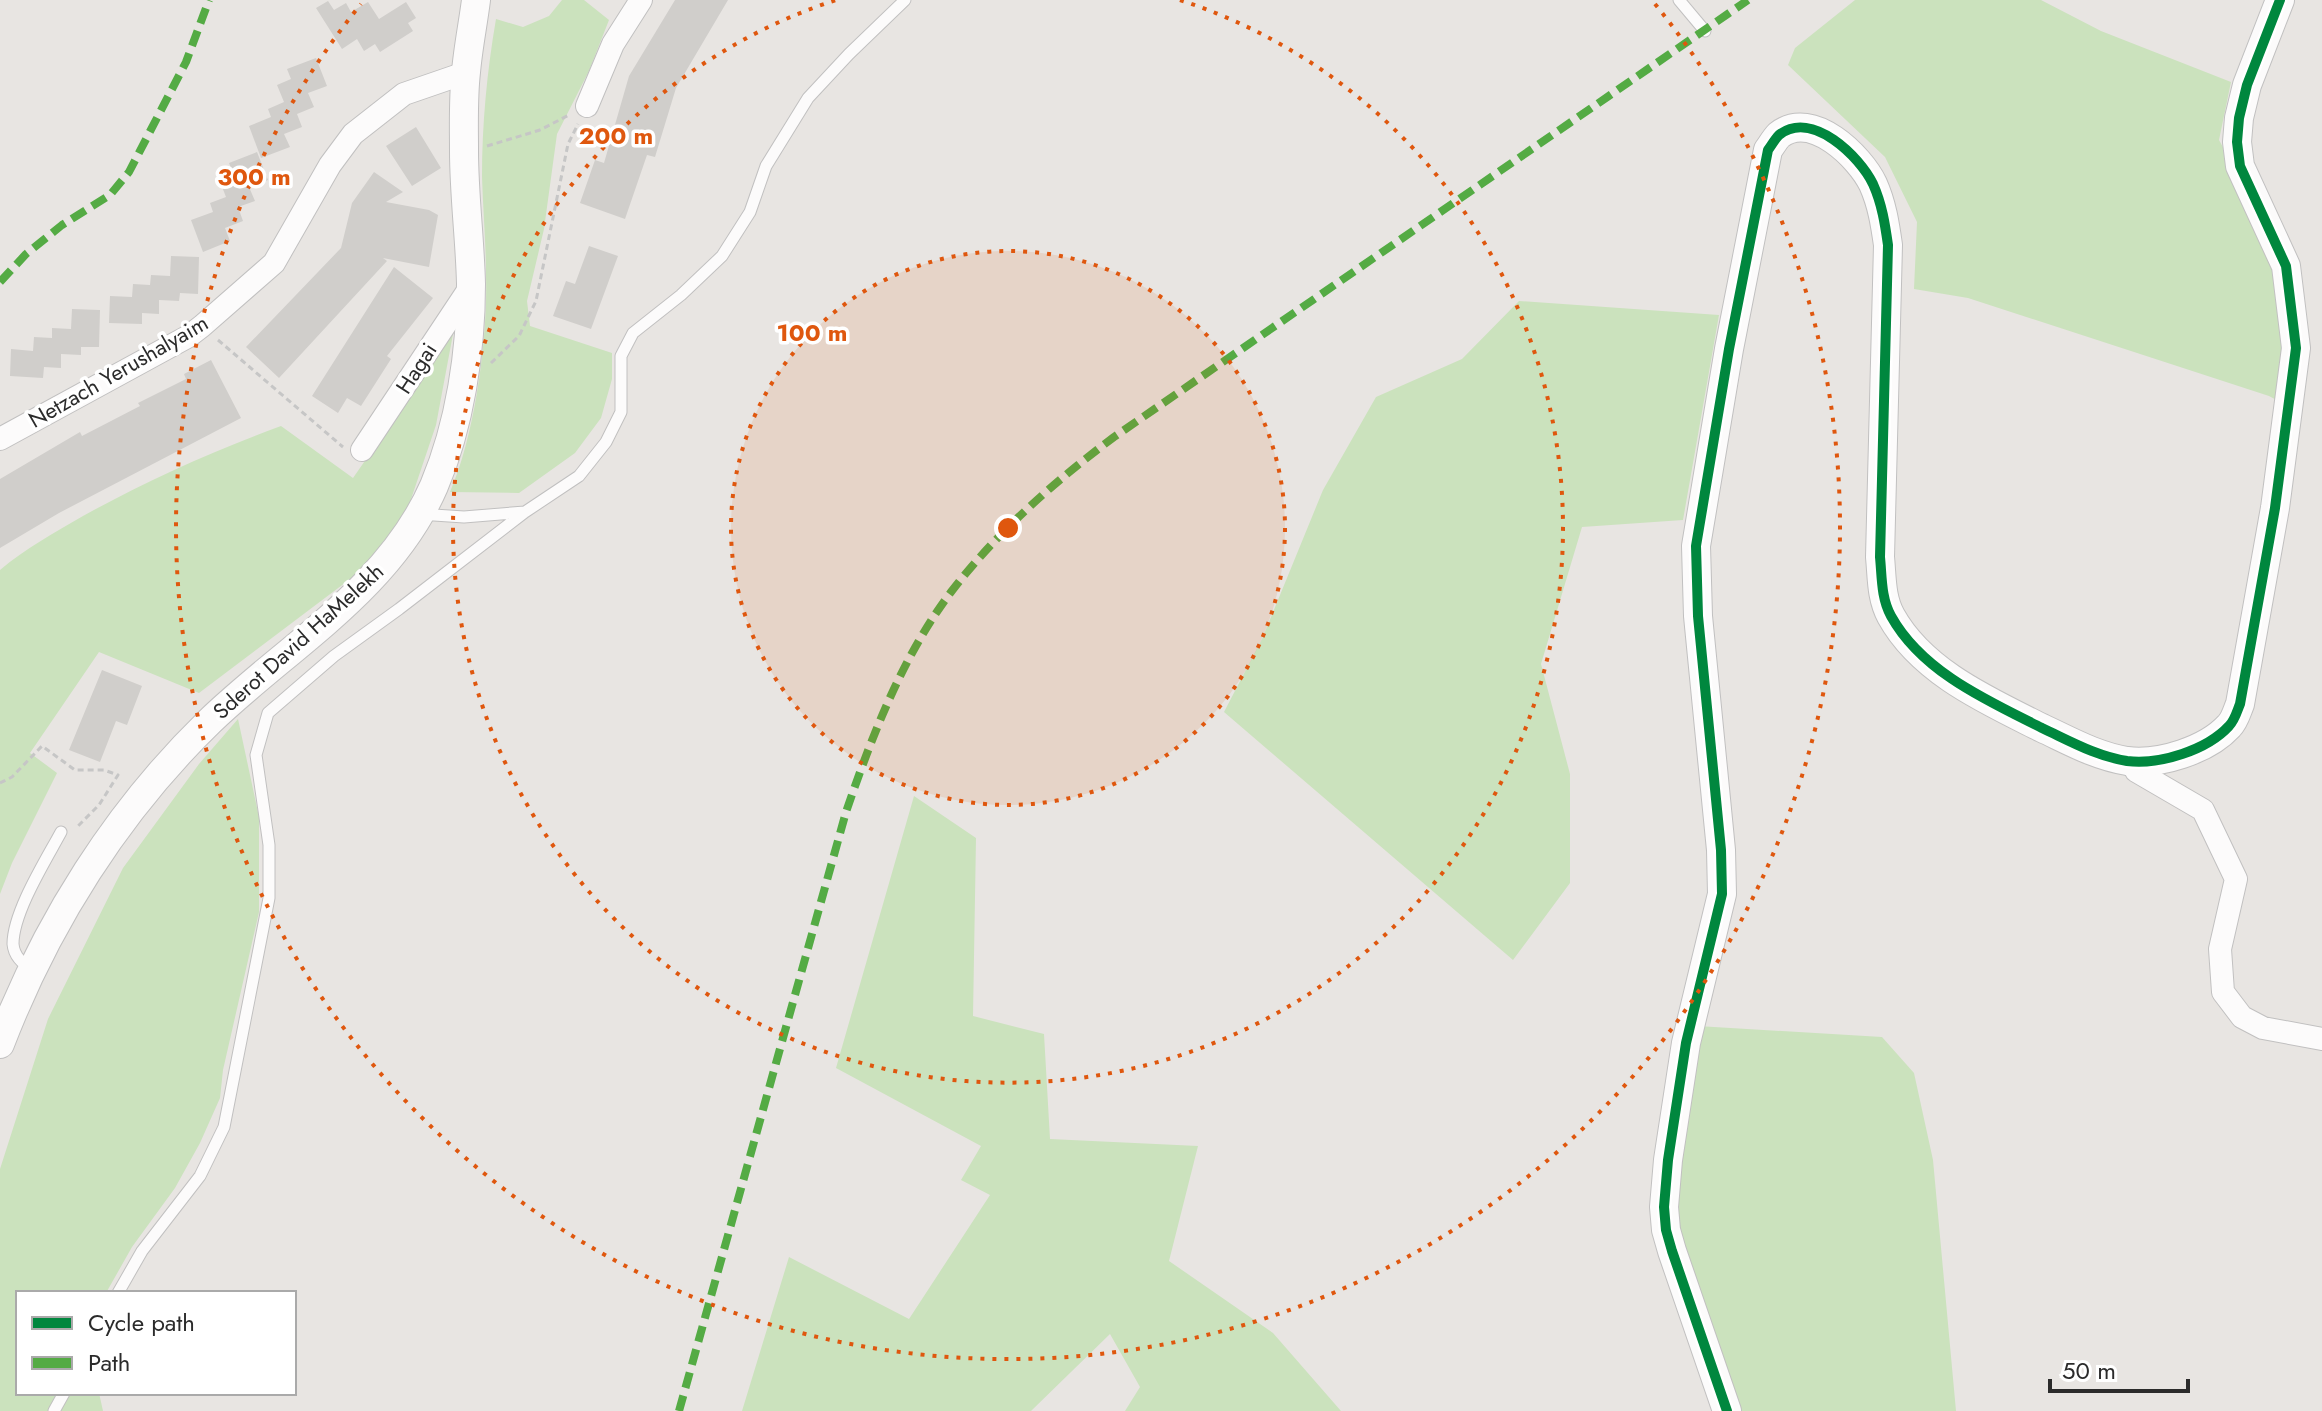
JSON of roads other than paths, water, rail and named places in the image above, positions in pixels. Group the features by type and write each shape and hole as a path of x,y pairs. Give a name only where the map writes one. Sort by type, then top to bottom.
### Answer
{"street":[{"name":"Sderot David HaMelekh","path":"0,1044 71,896 114,830 209,722 363,587 396,551 419,514 443,462 462,384 471,286 464,153 465,73 476,0"},
{"path":"587,106 613,44 641,0"},
{"path":"1727,1411 1672,1251 1664,1207 1686,1043 1722,894 1720,838 1698,616 1696,546 1768,150 1779,135 1793,129 1810,129 1830,136 1850,154 1872,182 1884,214 1888,245 1880,557 1883,595 1891,616 1910,642 1941,671 1981,697 2079,746 2105,757 2132,761 2188,751 2212,740 2232,724 2240,704 2275,508 2296,348 2286,266 2240,166 2237,142 2247,85 2280,0"},
{"name":"Netzach Yerushalyaim","path":"0,439 202,326 274,263 330,165 353,134 404,94 465,73"},
{"name":"Hagai","path":"362,450 471,286"},
{"path":"2132,761 2136,771 2203,810 2236,879 2220,949 2223,992 2242,1017 2263,1028 2322,1039"}],"lane":[{"path":"119,1291 142,1251 200,1176 224,1127 269,898 269,845 256,755 268,713 334,656 525,512 579,476 606,442 621,412 621,356 633,333 681,295 722,256 750,212 766,166 808,98 905,0"},
{"path":"1679,0 1705,31"},
{"path":"419,514 464,517 525,512"},
{"path":"33,970 19,961 13,945 32,885 61,832"}]}
